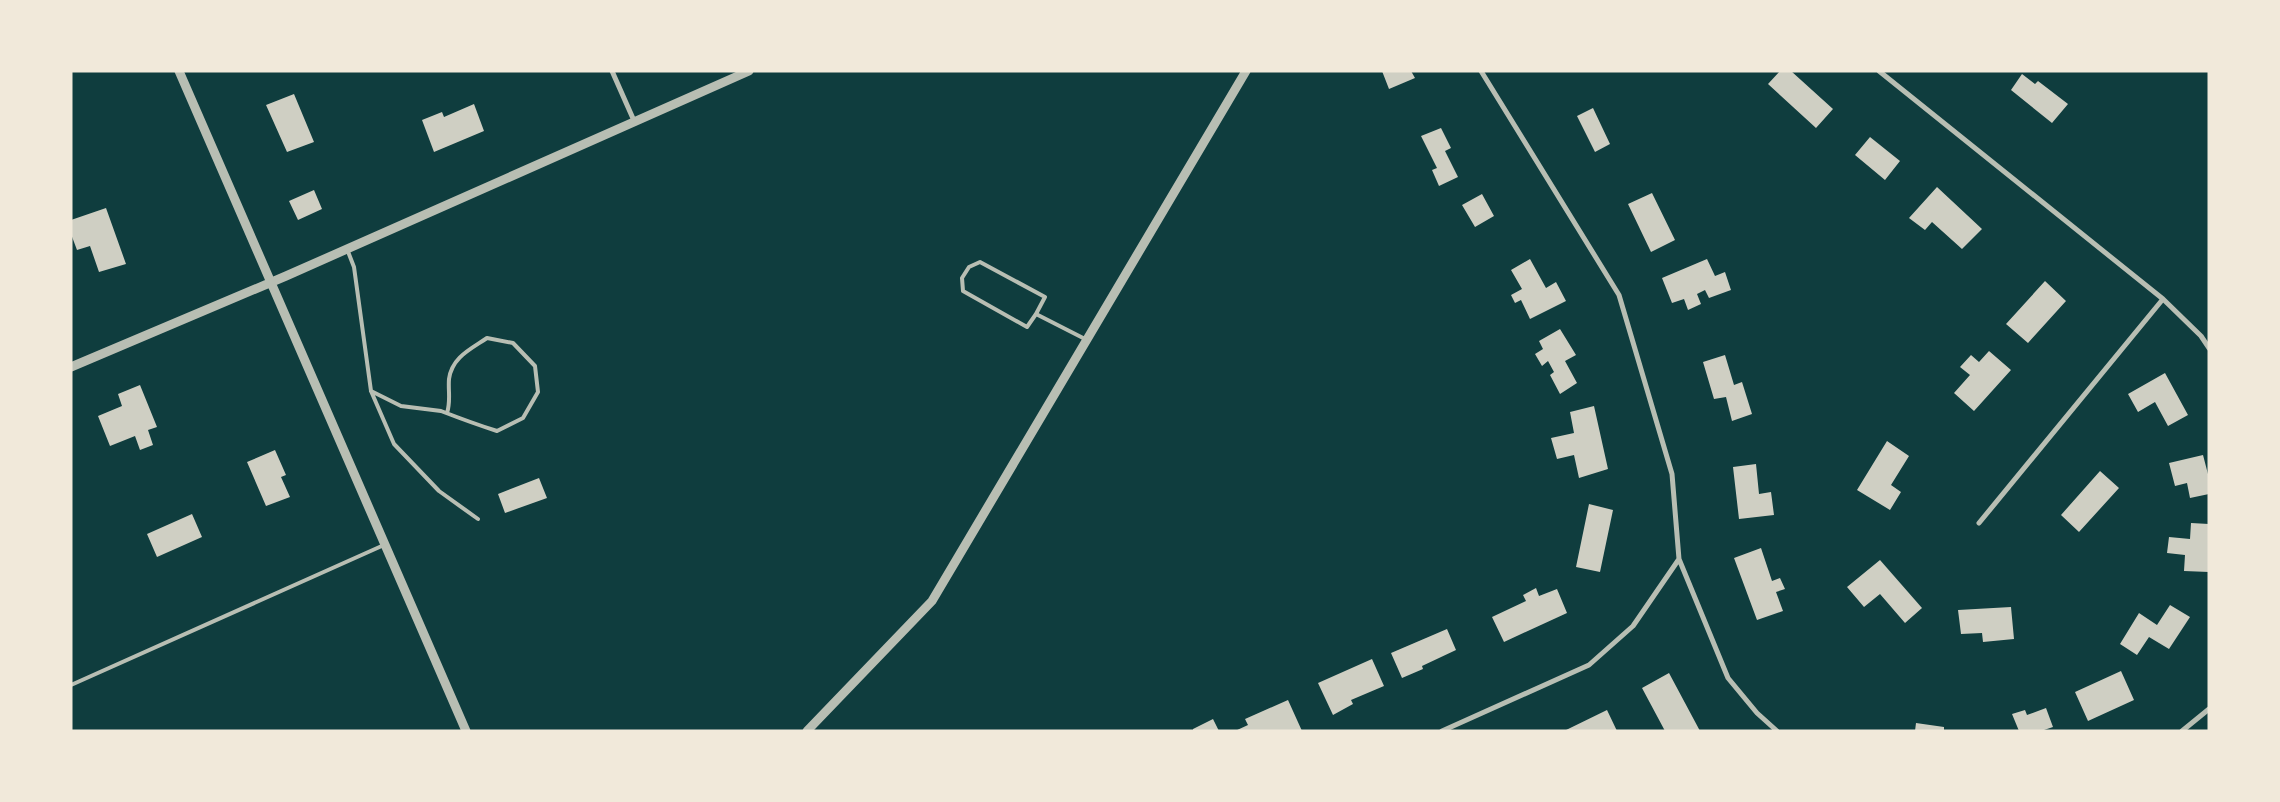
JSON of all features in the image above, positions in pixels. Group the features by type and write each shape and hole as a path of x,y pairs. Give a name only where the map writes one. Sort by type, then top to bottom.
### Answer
{"street":[{"path":"179,71 466,731"},
{"path":"612,71 635,122"},
{"path":"71,367 272,282 749,71"},
{"path":"807,731 932,601 1246,71"},
{"path":"1481,71 1619,295 1672,474 1679,559 1728,678 1757,713 1777,731"},
{"path":"1879,71 2163,299 2201,336 2209,348"},
{"path":"1979,524 2163,299"},
{"path":"1442,731 1589,665 1633,626 1679,559"},
{"path":"2182,731 2209,709"}],"lane":[{"path":"347,249 354,267 371,391 394,444 439,491 478,519"},
{"path":"980,262 1045,297 1036,314 1027,327 963,290 962,278 969,267 980,262"},
{"path":"1036,314 1087,340"},
{"path":"371,391 401,406 447,413 497,431 523,418 538,392 535,366 512,343 488,338 458,357 449,378 451,403 447,413"},
{"path":"71,686 385,545"}],"building":[{"path":"1382,71 1411,71 1415,78 1389,89"},
{"path":"1780,71 1791,71 1833,109 1816,128 1768,84"},
{"path":"2022,74 2035,84 2038,81 2068,104 2052,123 2011,90"},
{"path":"294,94 314,142 287,152 266,105"},
{"path":"474,104 484,131 434,152 422,120 442,112 444,117"},
{"path":"1593,108 1610,144 1595,152 1577,116"},
{"path":"1441,128 1451,148 1445,151 1458,177 1439,186 1432,170 1437,168 1421,136"},
{"path":"1870,137 1900,161 1885,180 1855,155"},
{"path":"1937,187 1982,229 1962,249 1932,222 1925,230 1909,218"},
{"path":"314,190 322,209 298,220 289,201"},
{"path":"1652,193 1675,240 1651,252 1628,204"},
{"path":"1482,194 1494,216 1475,227 1462,205"},
{"path":"106,208 126,264 99,272 90,246 77,250 71,234 71,220"},
{"path":"1530,259 1546,288 1556,282 1566,301 1530,319 1521,300 1515,303 1511,295 1522,289 1511,270"},
{"path":"1707,259 1715,276 1725,272 1731,290 1709,298 1705,290 1697,294 1701,304 1688,310 1684,299 1672,303 1662,278"},
{"path":"2045,281 2066,301 2028,343 2006,324"},
{"path":"1560,329 1576,355 1565,361 1577,383 1560,394 1550,375 1554,372 1548,361 1542,366 1535,354 1543,349 1539,341"},
{"path":"1989,351 2011,370 1974,411 1954,393 1970,375 1960,367 1971,355 1979,362"},
{"path":"1725,355 1734,385 1742,382 1752,414 1732,421 1726,397 1714,399 1703,362"},
{"path":"2165,373 2188,415 2168,426 2155,402 2138,412 2128,394"},
{"path":"140,385 157,427 148,430 153,445 140,450 135,436 110,446 98,416 122,406 118,394"},
{"path":"1594,406 1608,469 1579,478 1574,455 1557,459 1551,438 1574,433 1570,412"},
{"path":"1887,441 1909,456 1891,485 1901,492 1890,510 1857,490"},
{"path":"275,450 286,475 281,477 290,497 266,506 247,462"},
{"path":"2203,455 2209,478 2209,494 2190,498 2187,483 2175,486 2169,463"},
{"path":"1756,464 1759,494 1771,492 1774,515 1739,519 1733,467"},
{"path":"2100,471 2119,488 2079,532 2061,515"},
{"path":"539,478 547,498 505,513 498,494"},
{"path":"1589,504 1613,510 1600,572 1576,567"},
{"path":"192,514 202,537 157,557 147,534"},
{"path":"2191,523 2209,524 2209,572 2184,571 2185,555 2167,553 2169,537 2190,539"},
{"path":"1761,548 1772,581 1780,578 1785,589 1776,592 1783,611 1757,620 1734,558"},
{"path":"1880,560 1922,608 1905,623 1880,594 1864,607 1847,587"},
{"path":"1536,588 1539,596 1557,589 1567,613 1504,642 1492,617 1526,601 1523,595"},
{"path":"2170,605 2190,617 2169,649 2149,637 2137,655 2120,644 2139,613 2157,625"},
{"path":"2011,607 2014,639 1983,642 1982,633 1961,634 1958,610"},
{"path":"1447,629 1456,650 1422,666 1423,669 1402,678 1391,653"},
{"path":"1372,659 1384,686 1351,700 1353,704 1333,715 1318,683"},
{"path":"2121,671 2134,700 2088,721 2075,692"},
{"path":"1669,673 1700,731 1665,731 1642,688"},
{"path":"1288,700 1302,731 1235,731 1248,725 1245,719"},
{"path":"2046,708 2053,727 2041,731 2019,731 2012,714 2025,710 2027,715"},
{"path":"1607,710 1617,731 1564,731"},
{"path":"1213,719 1219,731 1193,731 1193,729"},
{"path":"1916,723 1944,727 1944,731 1915,731"}]}
